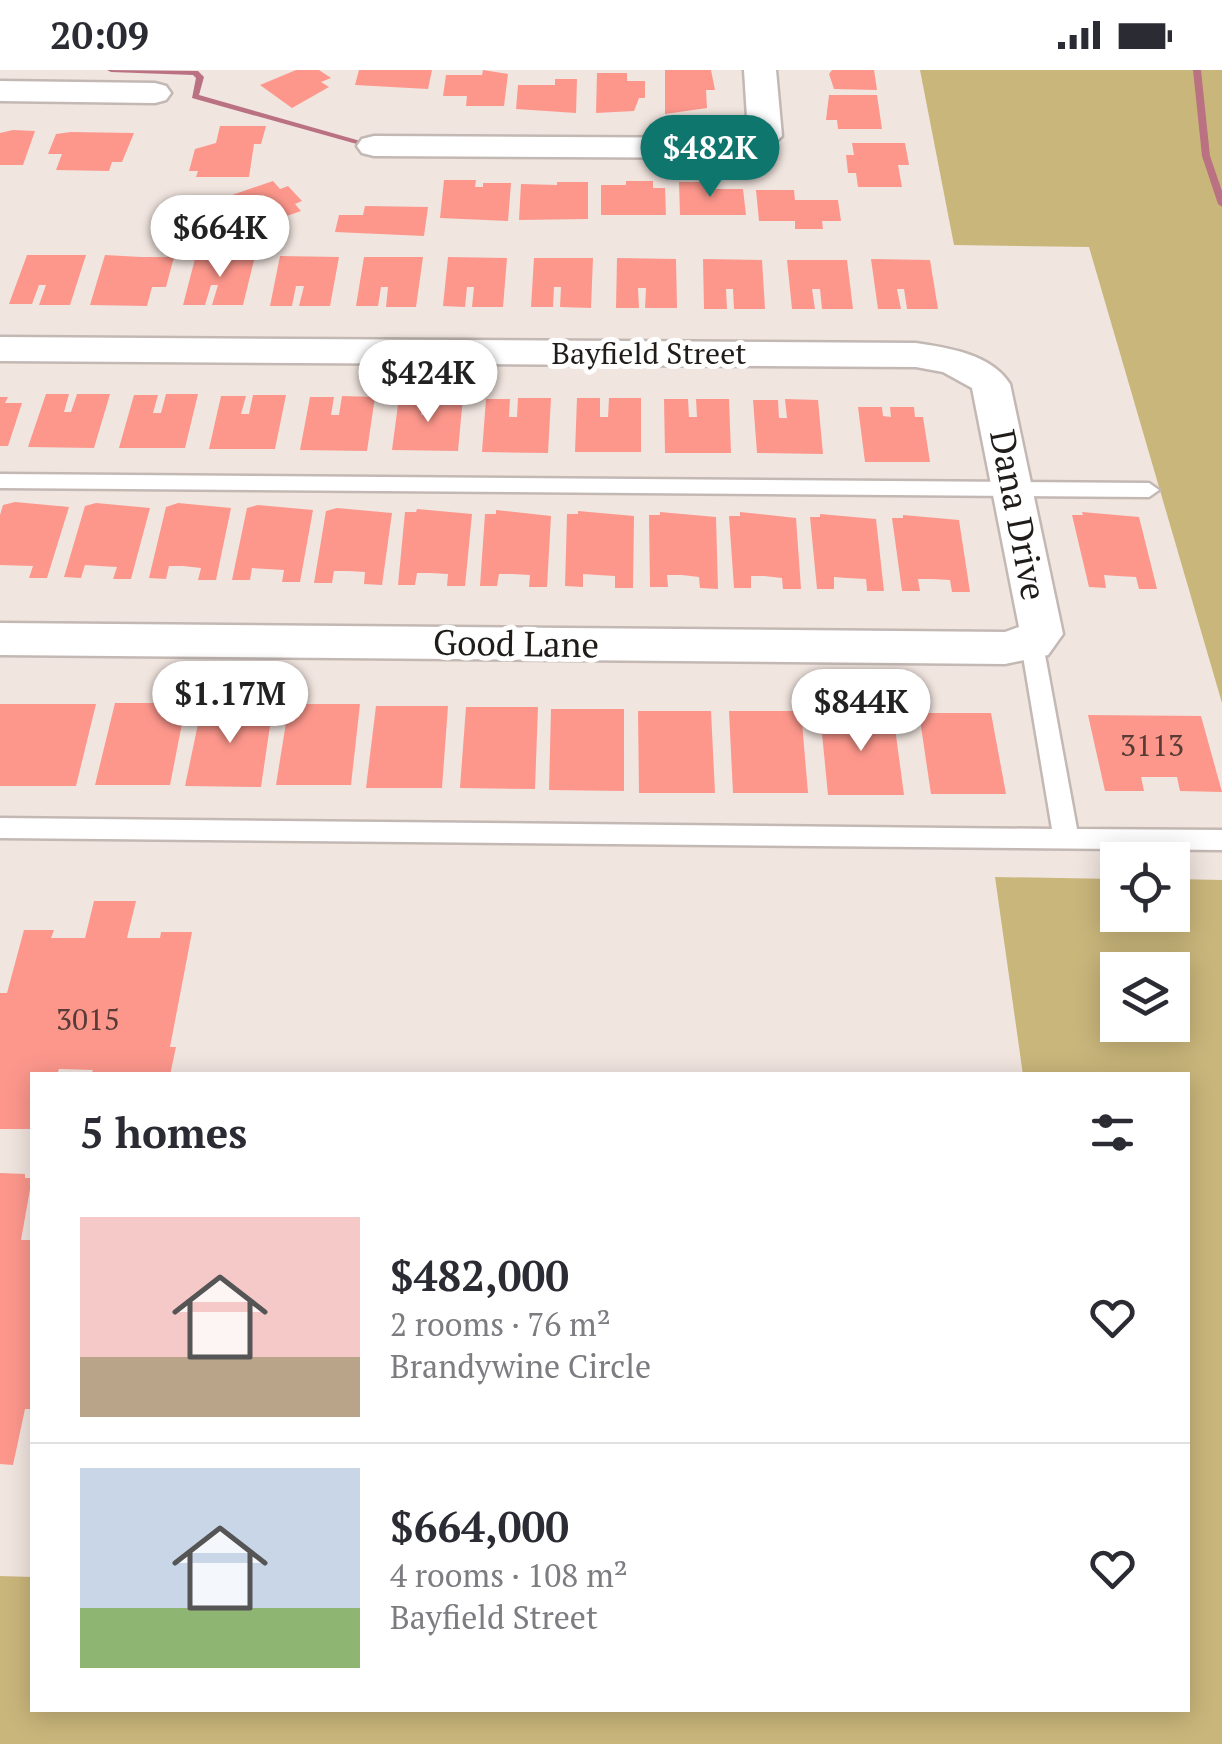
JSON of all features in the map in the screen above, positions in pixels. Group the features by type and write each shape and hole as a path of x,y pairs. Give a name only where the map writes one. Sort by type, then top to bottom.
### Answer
{"street":[{"path":"374,146 742,148 760,144 765,132 760,70"},
{"path":"0,91 105,81 155,93"},
{"name":"Bayfield Street","path":"0,349 916,355 978,374 991,384"},
{"name":"Dana Drive","path":"991,384 1041,627 1032,644"},
{"name":"Good Lane","path":"0,639 1005,648 1032,644"}],"lane":[{"path":"0,481 1149,490"},
{"path":"1032,644 1066,837"},
{"path":"0,828 1222,840"}],"shaded area":[{"path":"920,70 1222,70 1222,703 1089,247 954,245"},
{"path":"995,877 1100,879 1100,932 1190,932 1190,879 1222,880 1222,1744 0,1744 0,1576 30,1577 30,1712 1190,1712 1190,1072 1023,1072"}],"building":[{"path":"296,70 319,70 331,78 321,82 329,87 292,108 260,85"},
{"path":"359,70 432,70 428,89 355,85"},
{"path":"483,70 508,74 504,106 466,106 467,96 443,96 446,75 482,75"},
{"path":"665,70 711,70 715,90 706,90 707,108 665,114"},
{"path":"832,70 874,70 877,90 834,89 829,74"},
{"path":"597,73 627,73 627,81 645,81 645,98 639,98 634,111 596,113"},
{"path":"555,79 577,79 576,113 516,109 518,85 555,85"},
{"path":"829,95 877,95 882,129 838,129 837,120 826,120"},
{"path":"220,126 266,126 261,144 254,144 249,177 196,177 198,171 189,171 195,149 216,143"},
{"path":"35,131 23,165 0,165 0,133"},
{"path":"134,133 122,162 112,162 109,171 56,170 62,154 48,154 56,134"},
{"path":"852,143 905,143 909,165 898,165 902,187 858,187 856,173 848,173 846,155 854,155"},
{"path":"444,180 476,180 475,187 483,187 483,183 511,183 508,221 440,218"},
{"path":"273,181 280,189 288,186 302,201 295,204 301,211 261,225 245,207 217,216 206,204"},
{"path":"626,181 653,181 653,188 665,188 666,215 601,215 601,185 626,185"},
{"path":"588,182 588,219 519,220 521,184"},
{"path":"679,182 709,182 709,189 743,189 746,215 680,215"},
{"path":"756,190 794,190 795,200 838,200 841,221 822,221 823,229 795,229 795,221 759,221"},
{"path":"365,206 428,207 424,236 335,232 339,215 363,215"},
{"path":"27,255 86,255 70,305 39,305 46,285 39,285 32,304 9,304"},
{"path":"105,255 174,257 166,287 152,287 147,306 90,305"},
{"path":"196,255 255,256 243,305 212,305 218,285 211,285 205,305 183,305"},
{"path":"280,256 339,257 330,306 299,306 304,286 296,286 292,306 270,306"},
{"path":"364,257 423,257 416,307 386,307 388,287 381,287 378,306 356,306"},
{"path":"448,257 507,258 503,307 472,307 474,287 467,287 465,307 443,306"},
{"path":"534,258 593,258 591,308 560,307 561,287 554,287 553,307 531,307"},
{"path":"617,258 676,259 677,308 645,308 646,288 638,288 639,308 616,308"},
{"path":"703,259 762,260 765,309 734,309 733,289 726,289 727,309 704,309"},
{"path":"871,259 930,260 938,309 907,309 904,289 897,289 901,309 878,309"},
{"path":"787,260 847,260 853,309 822,309 820,289 812,289 815,309 792,309"},
{"path":"46,394 69,394 64,412 71,412 77,394 110,394 94,448 28,447"},
{"path":"166,394 198,394 185,448 119,448 134,395 158,395 153,413 161,413"},
{"path":"253,395 286,395 275,449 209,449 221,396 246,396 241,414 249,414"},
{"path":"342,396 375,397 367,451 300,450 310,397 334,397 331,415 339,415"},
{"path":"0,397 8,397 5,403 22,403 8,446 0,446"},
{"path":"399,397 423,398 421,415 428,415 431,397 463,397 458,451 392,450"},
{"path":"518,398 551,398 548,453 482,452 486,399 510,399 509,417 517,417"},
{"path":"577,398 600,398 600,417 608,417 609,398 641,398 641,452 575,452"},
{"path":"664,399 688,399 689,417 697,417 696,399 729,399 731,453 665,453"},
{"path":"785,399 818,400 823,454 757,453 753,400 778,400 779,418 787,418"},
{"path":"858,407 882,407 883,416 891,417 890,407 914,407 915,417 923,417 930,462 865,462"},
{"path":"15,502 69,507 47,578 29,578 33,566 0,565 0,515 3,505"},
{"path":"96,503 150,508 131,579 113,579 117,567 85,565 81,578 64,577 85,506"},
{"path":"178,503 231,508 216,580 198,580 201,568 183,566 169,566 166,579 149,578 166,507"},
{"path":"258,505 313,510 300,582 282,582 284,570 252,568 250,580 232,580 247,508"},
{"path":"337,508 392,513 382,585 364,584 365,572 348,571 334,571 332,583 314,583 326,511"},
{"path":"417,509 472,514 465,586 447,586 448,574 430,573 417,573 415,585 398,585 405,512"},
{"path":"496,510 551,516 547,587 529,587 530,575 512,574 499,574 497,586 480,586 485,514 496,514"},
{"path":"578,511 634,516 633,588 615,588 615,576 583,574 583,587 565,586 567,514"},
{"path":"660,512 716,517 718,589 700,588 699,577 682,575 667,575 668,587 650,587 649,515"},
{"path":"740,512 796,518 801,589 783,589 782,578 764,576 751,576 751,588 734,588 729,516 740,516"},
{"path":"1082,512 1139,517 1157,589 1139,589 1136,577 1104,575 1106,588 1089,587 1072,515 1083,515"},
{"path":"820,514 876,519 884,591 867,591 866,579 834,577 834,589 817,589 810,517"},
{"path":"903,515 959,520 970,592 952,592 950,580 933,579 918,579 920,591 902,591 892,518"},
{"path":"115,703 186,703 170,785 95,785"},
{"path":"0,704 96,704 76,786 0,786"},
{"path":"289,704 360,704 351,785 276,785"},
{"path":"202,705 273,705 261,787 185,786"},
{"path":"376,706 448,706 442,788 366,788"},
{"path":"466,707 538,707 535,789 460,788"},
{"path":"551,709 624,709 624,791 549,790"},
{"path":"638,711 711,711 715,793 639,793"},
{"path":"729,711 801,711 808,793 733,793"},
{"path":"820,713 893,713 904,795 828,795"},
{"path":"919,713 991,713 1006,794 931,794"},
{"path":"1088,715 1201,716 1222,792 1180,791 1177,777 1141,777 1144,791 1105,791"},
{"path":"94,901 136,901 127,938 160,938 161,932 192,932 170,1047 176,1047 171,1072 30,1072 30,1129 0,1129 0,993 7,993 24,930 54,930 51,938 85,938"},
{"path":"0,1173 25,1174 25,1178 30,1178 30,1189 21,1240 30,1240 30,1409 25,1409 13,1465 0,1464"}],"waterway":[{"path":"111,70 195,73 200,77 195,96 374,146"},
{"path":"1197,70 1206,156 1222,204"}]}
